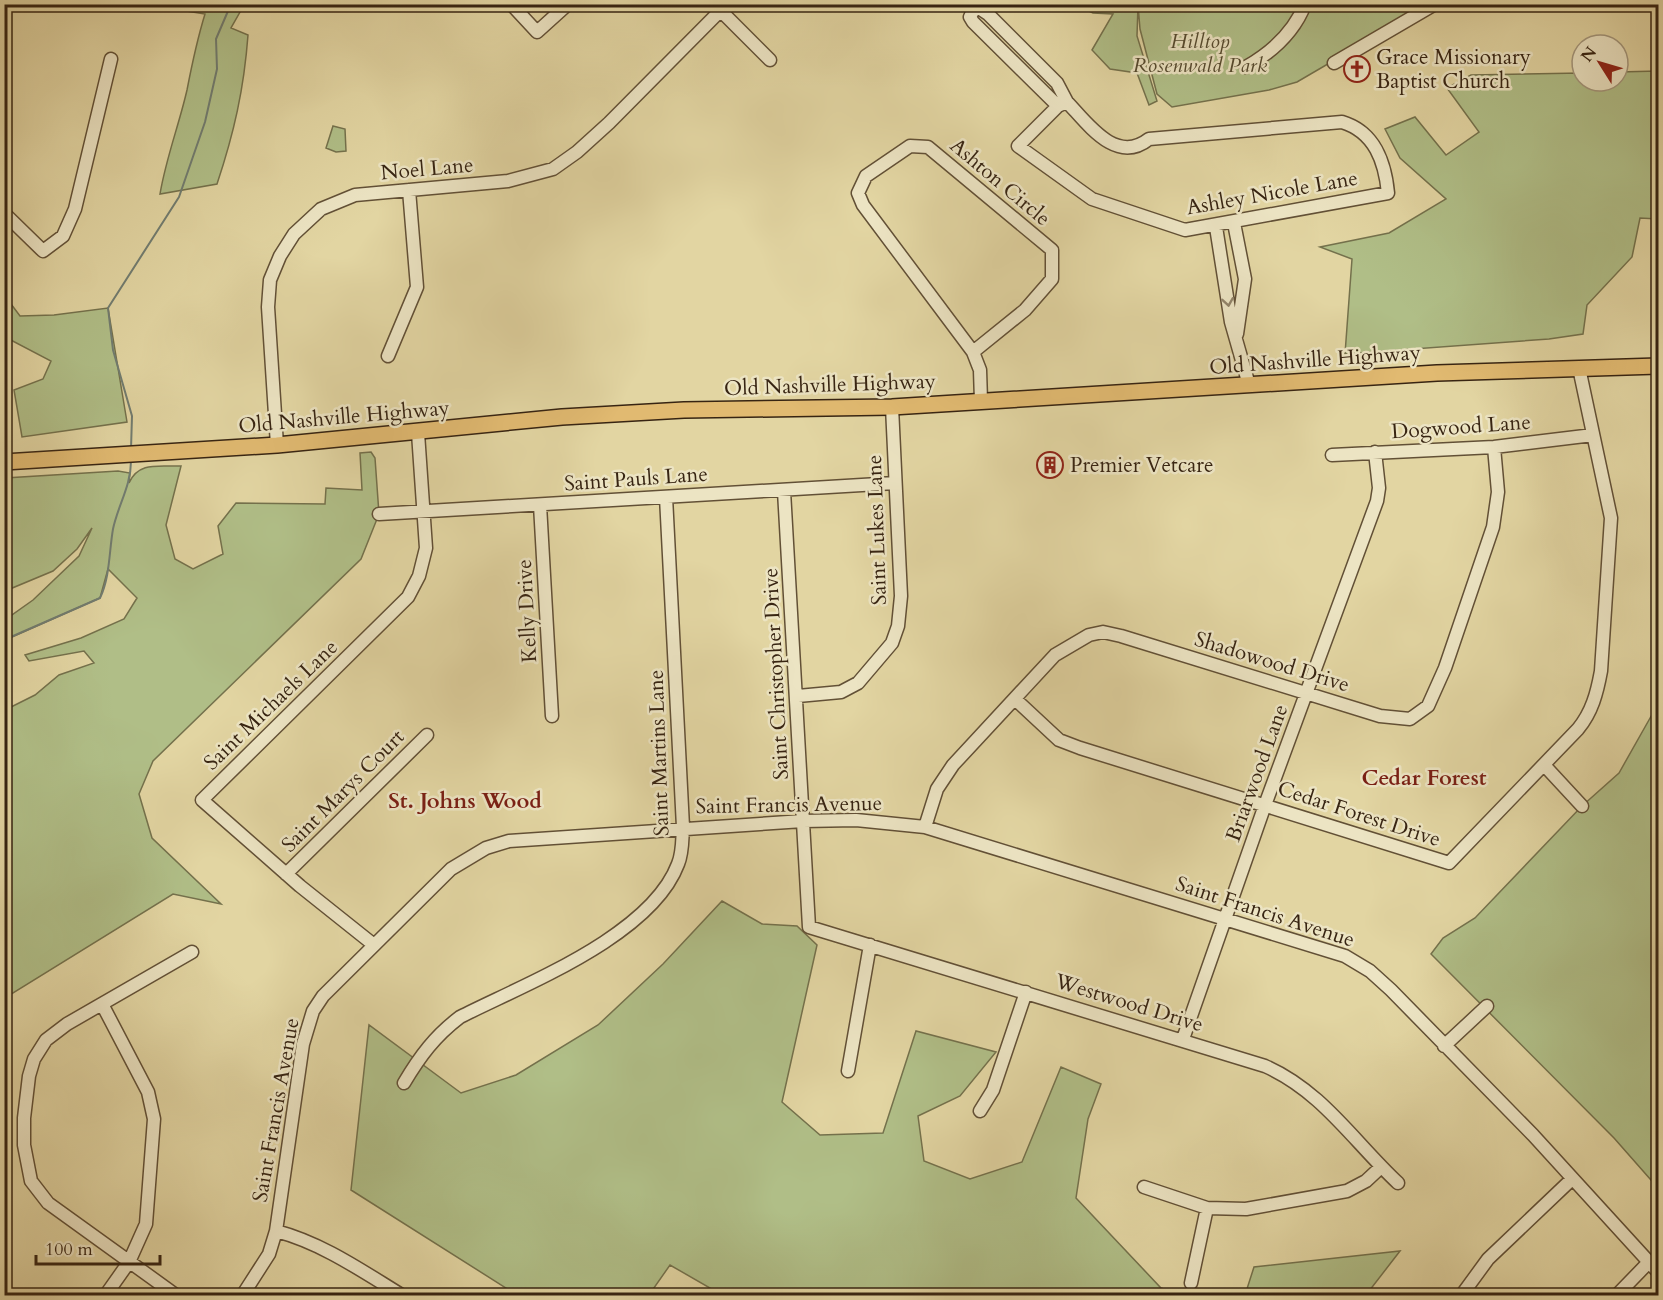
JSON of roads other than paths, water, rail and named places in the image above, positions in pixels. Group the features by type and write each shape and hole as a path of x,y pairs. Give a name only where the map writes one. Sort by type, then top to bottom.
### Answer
{"main road":[{"name":"Old Nashville Highway","path":"4,462 277,445 418,433 562,417 684,410 892,406 1437,373 1659,366"}],"street":[{"path":"511,4 537,32 568,4"},
{"path":"1246,67 1263,57 1285,38 1305,4"},
{"path":"1334,63 1435,4"},
{"path":"724,8 770,60"},
{"name":"Noel Lane","path":"277,445 268,307 270,280 280,256 294,234 321,209 355,195 508,181 553,169 578,152 609,123 724,8"},
{"path":"979,8 988,14 1057,82 1063,104 973,22 969,17 973,11 979,8"},
{"path":"4,213 43,251 63,236 75,209 111,59"},
{"name":"Ashley Nicole Lane","path":"1063,104 1102,139 1120,148 1142,145 1149,139 1342,122 1354,126 1373,143 1386,167 1388,193 1216,227 1185,230 1092,199 1018,146 1063,104"},
{"name":"Ashton Circle","path":"973,352 1025,310 1052,279 1052,250 928,147 910,146 866,176 858,193 863,205 973,352 980,370 981,401"},
{"path":"388,356 407,317 417,287 409,190"},
{"path":"1234,223 1244,274 1237,334"},
{"path":"1216,227 1232,322 1249,385"},
{"path":"1224,278 1244,274"},
{"name":"Cedar Forest Drive","path":"1016,699 1059,740 1449,863 1585,720 1597,691 1601,671 1611,518 1579,368"},
{"name":"Saint Lukes Lane","path":"798,696 841,692 858,683 877,665 892,643 898,626 901,596 892,406"},
{"name":"Saint Michaels Lane","path":"374,945 286,874 202,800 408,597 419,576 426,548 418,433"},
{"name":"Dogwood Lane","path":"1332,455 1494,447 1593,435"},
{"name":"Shadowood Drive","path":"925,827 931,802 944,777 1063,649 1089,635 1103,632 1307,693 1400,719 1410,719 1428,706 1445,668 1493,527 1497,492 1494,447"},
{"name":"Briarwood Lane","path":"1183,1039 1265,805 1377,501 1379,488 1375,452"},
{"name":"Saint Pauls Lane","path":"379,514 894,483"},
{"name":"Saint Christopher Drive","path":"784,491 798,696 809,927"},
{"name":"Saint Martins Lane","path":"404,1083 422,1053 460,1017 599,946 628,925 656,898 672,876 682,853 683,827 666,497"},
{"name":"Kelly Drive","path":"540,505 552,716"},
{"name":"Saint Marys Court","path":"286,874 427,735"},
{"path":"1544,765 1582,806"},
{"name":"Saint Francis Avenue","path":"242,1296 269,1254 276,1231 307,1027 313,1011 323,996 451,869 486,848 508,841 803,820 856,820 925,827 1345,956 1370,971 1659,1272"},
{"name":"Westwood Drive","path":"809,927 1183,1039 1285,1075 1326,1106 1398,1183"},
{"path":"848,1071 870,945"},
{"path":"177,1296 48,1203 31,1181 24,1145 25,1092 34,1059 46,1040 67,1024 192,952"},
{"path":"980,1110 993,1090 1026,992"},
{"path":"102,1004 148,1092 154,1119 146,1224 129,1262 105,1296"},
{"path":"1444,1046 1487,1006"},
{"path":"1144,1187 1207,1208 1246,1209 1347,1191 1366,1180 1381,1167"},
{"path":"1461,1296 1488,1259 1572,1179"},
{"path":"1191,1283 1207,1208"},
{"path":"276,1231 297,1236 339,1257 403,1296"},
{"path":"1616,1296 1649,1262"}],"waterway":[{"path":"131,449 132,416 113,350 108,308 179,197 205,122 217,69 216,39 231,4"},
{"path":"4,640 100,598 107,573 115,520 127,487 131,461"}],"place":[{"name":"Grace Missionary Baptist Church","path":"1357,69"},
{"name":"Premier Vetcare","path":"1050,465"}],"district":[{"name":"Cedar Forest","path":"1424,778"},
{"name":"St. Johns Wood","path":"465,801"}],"park label":[{"name":"Hilltop Rosenwald Park","path":"1200,53"}]}
